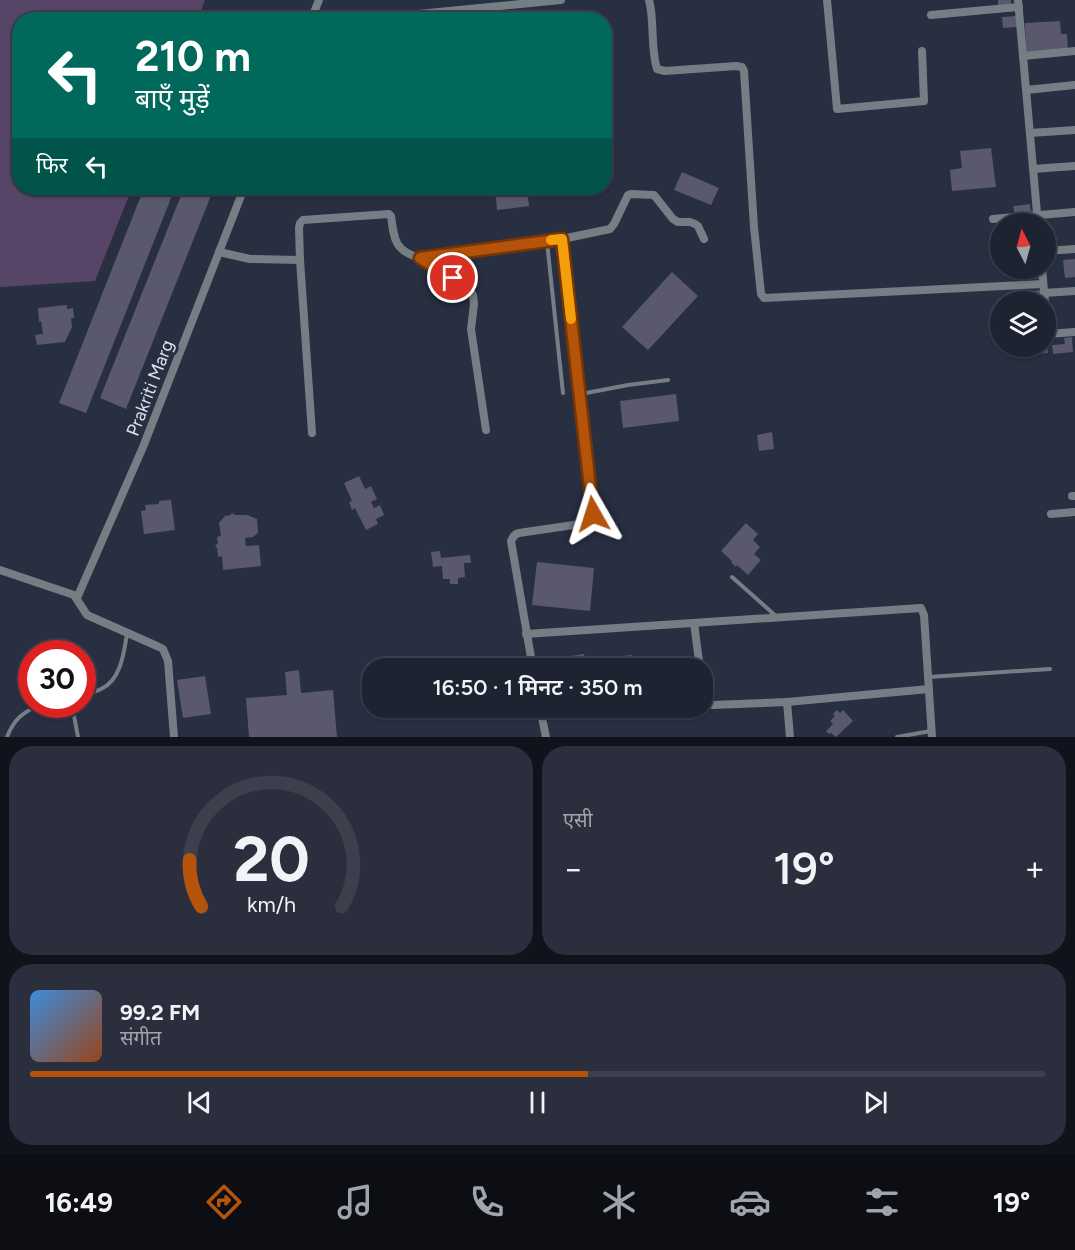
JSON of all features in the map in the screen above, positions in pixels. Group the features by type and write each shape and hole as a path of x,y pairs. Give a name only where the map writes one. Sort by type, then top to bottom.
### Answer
{"street":[{"path":"439,12 561,0"},
{"path":"649,0 654,58 659,70 736,66 744,70 754,227 761,294 764,298 1043,284"},
{"path":"827,0 837,109 924,101 922,51"},
{"path":"931,15 1019,4 1038,213"},
{"path":"1023,56 1075,51"},
{"path":"1026,90 1075,85"},
{"path":"1030,133 1075,130"},
{"path":"1034,169 1075,166"},
{"path":"420,258 562,239 610,229 628,195 648,194 658,197 670,216 680,223 693,222 705,239"},
{"name":"Prakriti Marg","path":"77,598 143,447 241,195"},
{"path":"1056,216 1075,212"},
{"path":"312,433 300,260 300,223 303,220 389,214 395,240 403,251 420,258 467,286 472,295 474,304 472,334 486,430"},
{"path":"531,658 512,538 519,533 587,523 593,514 562,239"},
{"path":"1056,250 1075,249"},
{"path":"219,252 250,259 300,260"},
{"path":"1043,279 1044,291"},
{"path":"1056,295 1075,291"},
{"path":"1056,333 1075,332"},
{"path":"1051,514 1075,512"},
{"path":"0,570 70,593 77,598 87,615 163,649 168,661 174,737"},
{"path":"526,634 921,608 924,615 932,734"},
{"path":"694,623 699,658"},
{"path":"713,705 787,702 929,689"},
{"path":"787,702 790,737"},
{"path":"542,718 546,737"}],"lane":[{"path":"547,241 563,393"},
{"path":"580,394 668,380"},
{"path":"732,577 778,617"},
{"path":"96,690 102,689 111,681 119,668 127,633"},
{"path":"928,677 1050,669"},
{"path":"7,737 19,718"},
{"path":"74,718 78,737"},
{"path":"897,737 932,734"}],"shaded area":[{"path":"0,0 205,0 201,12 12,12 12,195 129,195 95,281 0,287"}],"building":[{"path":"998,0 1011,0 1011,5 998,6"},
{"path":"1016,16 1017,27 1003,28 1002,17"},
{"path":"1060,21 1061,34 1067,34 1068,51 1026,54 1025,23"},
{"path":"991,148 996,187 952,191 950,170 962,168 960,151"},
{"path":"682,172 719,188 711,205 674,190"},
{"path":"141,195 172,195 86,413 59,403"},
{"path":"181,195 211,195 126,409 100,398"},
{"path":"496,195 528,195 529,206 497,210"},
{"path":"1030,204 1031,213 1014,213 1013,206"},
{"path":"1075,259 1075,277 1065,278 1063,260"},
{"path":"672,272 698,296 648,350 622,327"},
{"path":"67,305 67,309 73,308 74,318 71,318 72,327 65,342 37,345 35,335 43,334 38,308"},
{"path":"1072,337 1073,352 1056,354 1056,345 1065,344 1064,338"},
{"path":"676,394 679,421 623,428 620,401"},
{"path":"772,432 774,449 759,451 757,435"},
{"path":"359,476 365,489 371,486 377,499 371,502 374,508 380,505 384,515 376,519 378,524 366,530 355,508 352,510 349,502 352,501 344,483"},
{"path":"171,500 175,530 144,534 141,511 146,510 145,505"},
{"path":"232,513 257,519 258,533 253,537 245,538 246,546 259,545 261,566 223,570 222,556 218,557 215,546 218,543 217,537 221,536 219,523 225,516"},
{"path":"746,523 758,534 753,540 760,547 754,554 761,560 748,575 737,565 736,567 721,551"},
{"path":"440,551 441,558 470,555 471,563 464,563 465,577 458,578 458,584 450,584 450,579 443,579 442,566 433,567 431,552"},
{"path":"537,562 594,568 590,611 532,605"},
{"path":"584,654 585,658 571,658 571,656"},
{"path":"632,655 632,658 604,658"},
{"path":"299,670 301,693 333,690 337,737 249,737 246,698 287,695 285,672"},
{"path":"205,676 211,714 183,718 177,680"},
{"path":"837,710 840,713 843,710 853,721 836,737 826,731 833,724 830,721"}],"slow traffic":[{"path":"551,240 562,239 571,319"}],"route":[{"path":"453,278 420,258 562,239 593,514"}]}
